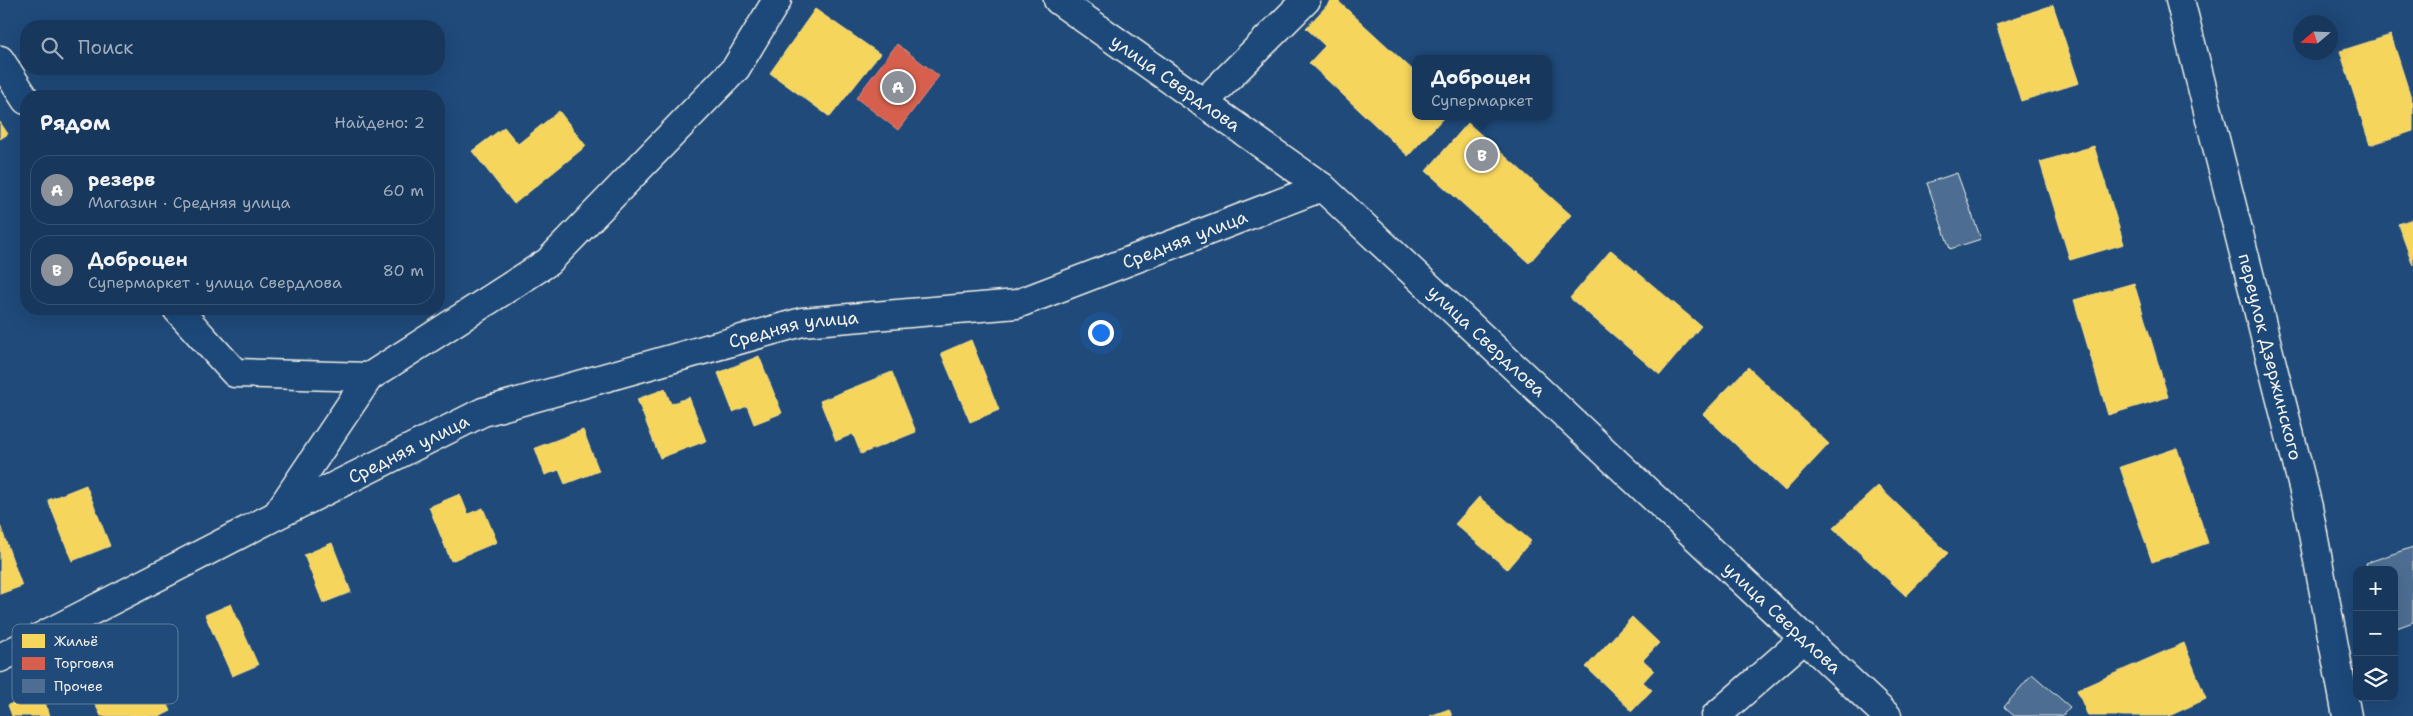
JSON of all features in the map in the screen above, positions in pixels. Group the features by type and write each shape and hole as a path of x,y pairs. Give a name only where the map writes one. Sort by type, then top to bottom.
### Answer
{"street":[{"name":"Средняя улица","path":"277,515 369,378 548,262 736,68 777,0"},
{"name":"улица Свердлова","path":"1058,0 1322,187 1887,716"},
{"path":"1203,104 1306,0"},
{"name":"переулок Дзержинского","path":"2180,0 2308,507 2347,716"},
{"path":"0,60 20,91"},
{"name":"Средняя улица","path":"66,624 277,515 483,412 802,322 1017,304 1322,187"},
{"path":"182,315 234,373 369,378"},
{"path":"1716,716 1805,638"},
{"name":"Средняя улица","path":"0,658 12,652"}],"building: Жильё":[{"path":"1332,0 1337,0 1412,69 1412,120 1441,120 1408,156 1309,63 1325,46 1306,28"},
{"path":"2053,5 2079,83 2021,101 1996,24"},
{"path":"815,9 880,54 830,117 770,73"},
{"path":"2391,35 2413,104 2413,131 2370,145 2340,51"},
{"path":"559,111 586,146 514,204 472,151 504,127 518,144"},
{"path":"0,122 8,134 0,139"},
{"path":"1468,123 1571,215 1529,263 1426,171"},
{"path":"2094,146 2124,244 2070,260 2040,162"},
{"path":"2413,219 2413,265 2398,224"},
{"path":"1611,250 1701,326 1660,375 1570,298"},
{"path":"2134,283 2168,397 2108,415 2074,300"},
{"path":"971,340 999,410 970,422 941,353"},
{"path":"759,356 782,413 754,424 747,406 733,412 718,373"},
{"path":"1748,367 1829,444 1785,491 1703,414"},
{"path":"892,372 916,432 861,454 853,434 836,441 820,401"},
{"path":"665,389 671,404 689,397 706,441 660,458 637,399"},
{"path":"583,430 599,471 565,484 559,470 545,475 535,448"},
{"path":"2177,448 2208,543 2152,562 2120,467"},
{"path":"86,485 110,546 72,561 48,500"},
{"path":"1878,486 1948,553 1906,596 1833,528"},
{"path":"460,494 468,514 483,508 497,542 451,561 429,507"},
{"path":"1479,497 1531,541 1507,569 1455,524"},
{"path":"0,525 22,586 0,594"},
{"path":"332,543 351,592 323,603 304,555"},
{"path":"231,604 258,665 232,676 205,615"},
{"path":"1632,617 1659,643 1643,660 1654,670 1643,682 1652,690 1632,711 1586,667"},
{"path":"2184,643 2206,699 2169,716 2088,716 2077,690"},
{"path":"46,704 50,716 12,716 8,705"},
{"path":"95,704 168,704 171,711 161,716 101,716"},
{"path":"1449,709 1452,716 1430,716"}],"building: Торговля":[{"path":"897,44 939,76 898,130 856,98"}],"building: Прочее":[{"path":"1957,173 1981,239 1950,249 1927,183"},
{"path":"2413,547 2413,622 2398,628 2398,566 2367,566 2366,563"},
{"path":"2032,674 2070,707 2062,716 2014,716 2004,707"}],"place":[{"name":"резерв","path":"898,87"},
{"name":"Доброцен","path":"1482,155"}]}
